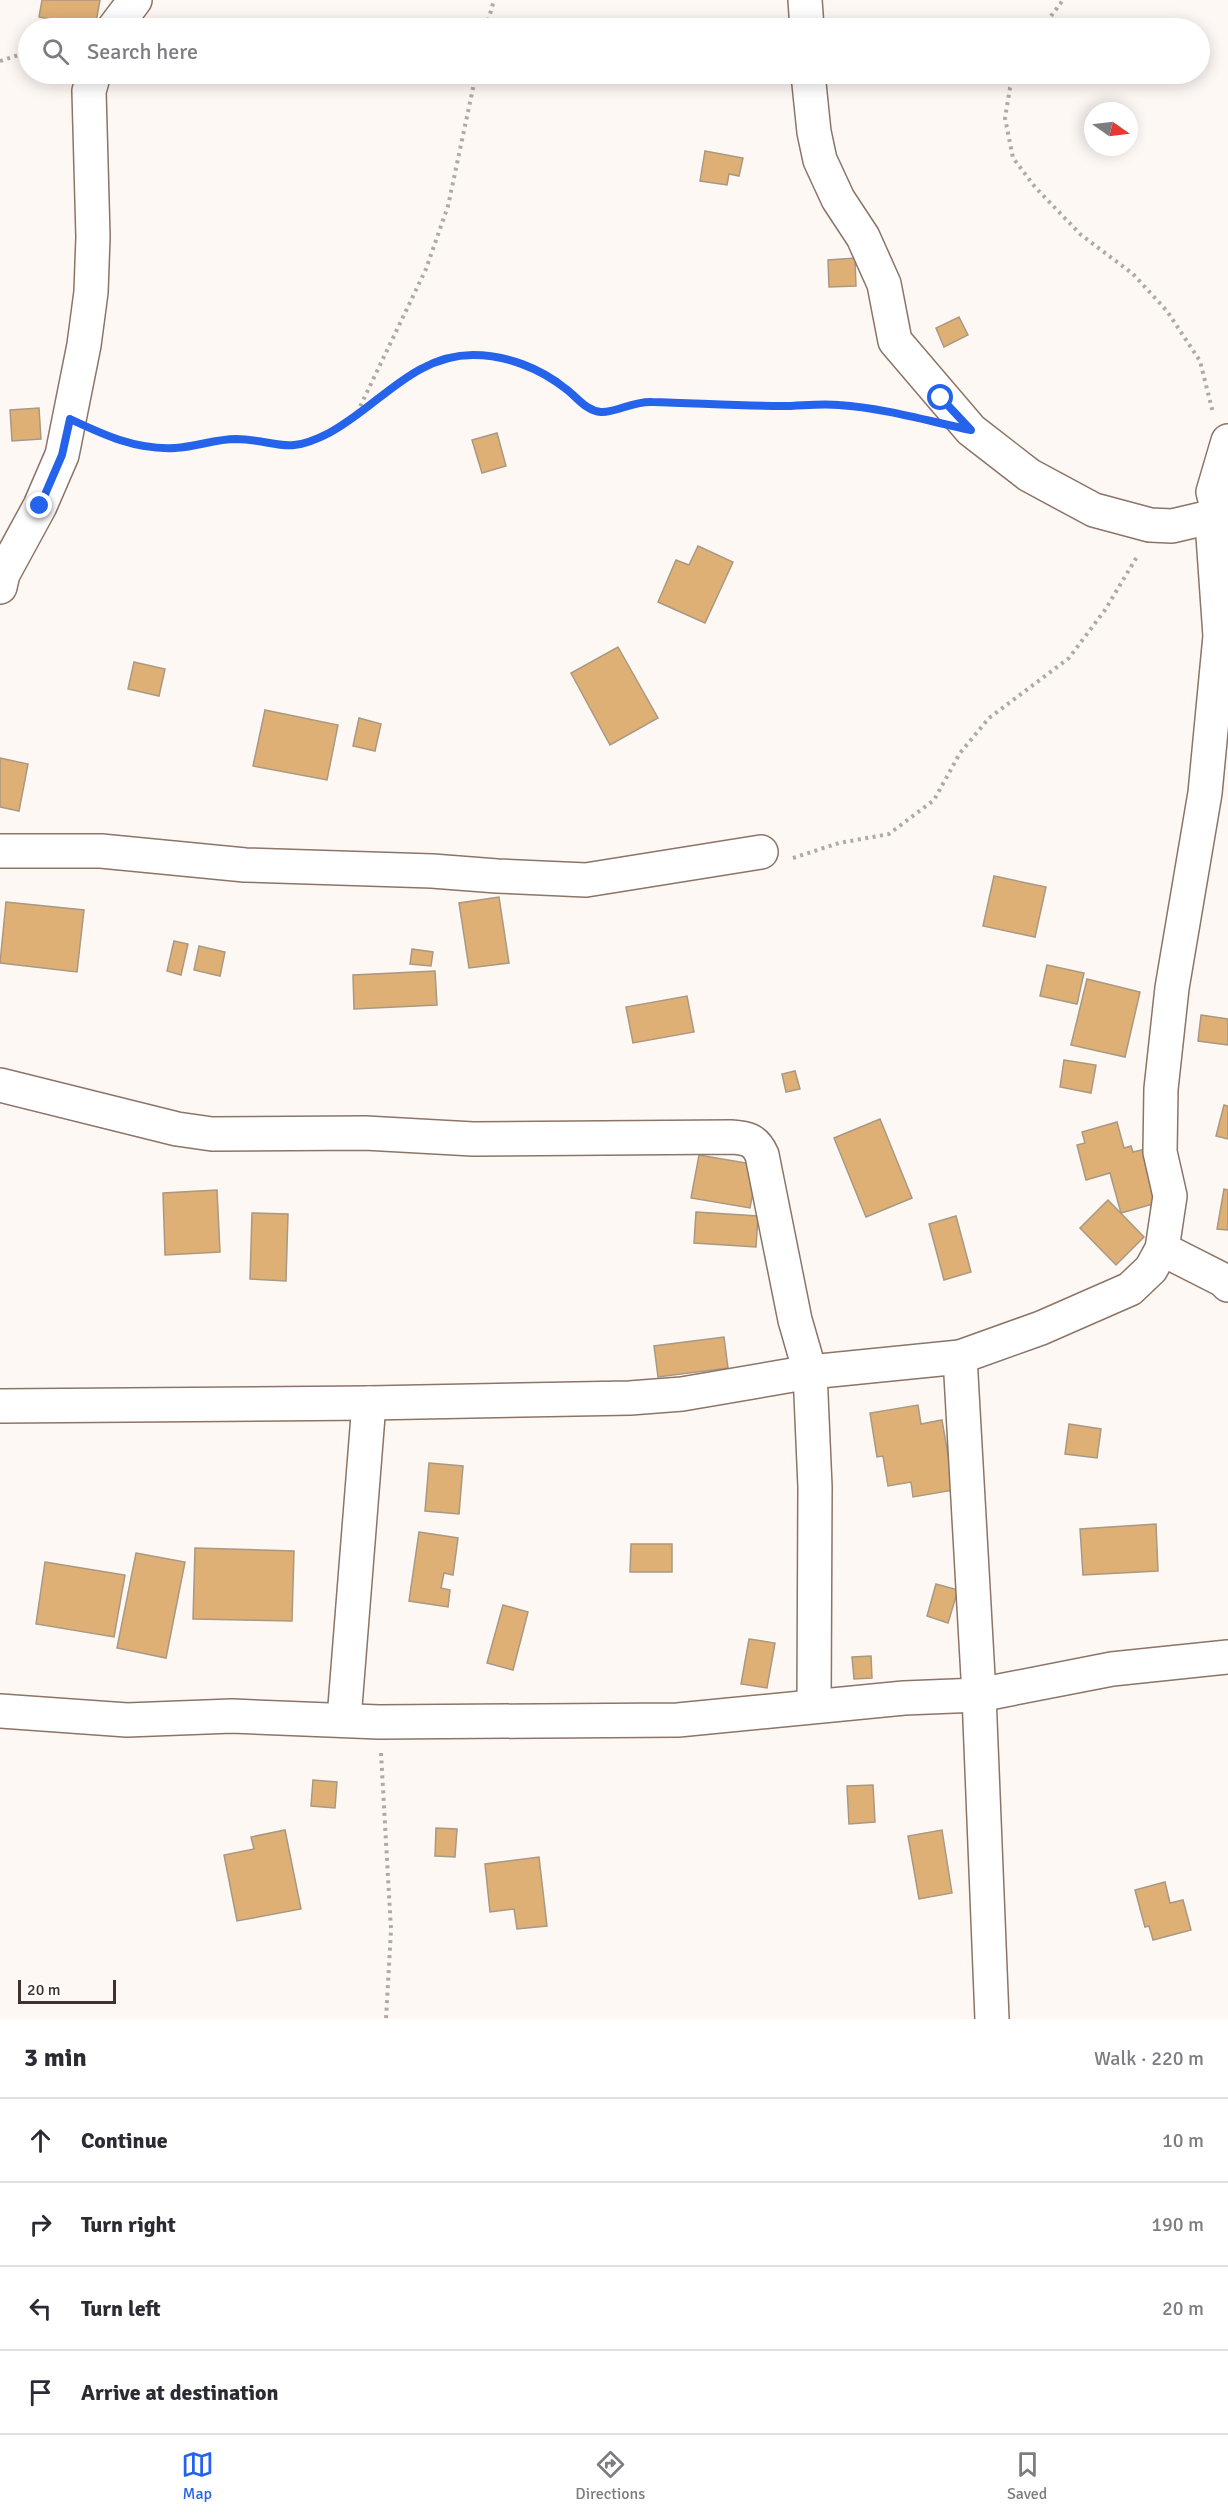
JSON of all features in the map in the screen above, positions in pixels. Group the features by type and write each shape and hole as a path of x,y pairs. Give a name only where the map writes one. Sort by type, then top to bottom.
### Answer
{"street":[{"path":"122,18 135,0"},
{"path":"805,0 806,18"},
{"path":"0,587 3,574 40,506 58,465 70,419 91,292 93,237 89,91 91,84"},
{"path":"809,84 814,132 820,160 838,199 863,237 884,284 895,341 971,430 1029,475 1094,510 1150,525 1173,526 1219,515"},
{"path":"0,1406 369,1403 672,1395 810,1372 960,1357 1041,1328 1130,1289 1152,1269 1162,1249 1170,1196 1160,1152 1161,1089 1172,988 1204,793 1224,642 1213,536 1219,515 1213,492 1226,446"},
{"path":"0,851 101,851 245,865 432,871 586,880 761,852"},
{"path":"0,1085 80,1103 177,1129 212,1134 365,1133 473,1139 731,1137 751,1140 758,1146 762,1155 787,1284 810,1372 815,1487 814,1706"},
{"path":"1162,1249 1223,1280 1228,1285"},
{"path":"960,1357 979,1695 992,2019"},
{"path":"344,1719 369,1403"},
{"path":"0,1711 127,1720 232,1716 379,1722 678,1720 814,1706 979,1695 1112,1669 1228,1657"}],"path":[{"path":"489,18 494,0"},
{"path":"1050,18 1064,0"},
{"path":"0,61 18,55"},
{"path":"356,415 426,269 448,206 474,84"},
{"path":"1012,84 1005,118 1013,158 1035,187 1080,234 1133,274 1167,312 1200,361 1211,397 1218,441 1226,446"},
{"path":"70,419 112,440 149,448 175,448 238,439 285,447 303,445 328,433 356,415 419,368 447,357 475,355 503,359 531,367 566,388 585,406 601,412 630,404 650,402 726,405 838,404 918,419"},
{"path":"761,852 794,858 839,843 889,834 933,800 960,753 988,718 1069,658 1105,610 1138,554 1173,526"},
{"path":"379,1722 391,1930 386,2019"}],"building":[{"path":"42,0 100,0 97,18 39,17"},
{"path":"705,151 743,158 739,176 729,174 727,185 700,181"},
{"path":"855,258 856,286 829,287 828,260"},
{"path":"959,317 968,335 944,347 936,328"},
{"path":"39,408 41,439 12,441 10,410"},
{"path":"497,433 506,466 482,473 472,440"},
{"path":"698,546 733,562 705,623 658,602 676,560 689,565"},
{"path":"618,647 658,718 610,745 571,673"},
{"path":"134,662 165,669 159,696 128,689"},
{"path":"265,710 338,725 327,780 253,766"},
{"path":"359,718 381,724 375,751 353,746"},
{"path":"0,758 28,764 19,811 0,807"},
{"path":"994,876 1046,887 1035,937 983,926"},
{"path":"499,897 509,963 469,968 459,903"},
{"path":"6,902 84,910 77,972 0,963"},
{"path":"174,941 188,944 181,975 167,971"},
{"path":"199,946 225,952 220,976 194,970"},
{"path":"412,949 433,952 431,966 410,964"},
{"path":"1047,965 1084,973 1077,1004 1040,996"},
{"path":"435,971 437,1005 354,1009 353,975"},
{"path":"1087,979 1140,992 1125,1057 1071,1045"},
{"path":"687,996 694,1032 633,1043 626,1007"},
{"path":"1201,1015 1228,1019 1228,1045 1198,1041"},
{"path":"1064,1060 1096,1065 1091,1093 1060,1087"},
{"path":"795,1071 800,1089 786,1092 782,1074"},
{"path":"1224,1105 1228,1106 1228,1139 1216,1136"},
{"path":"880,1119 912,1198 866,1217 834,1138"},
{"path":"1117,1122 1124,1148 1131,1146 1133,1152 1146,1149 1160,1202 1121,1213 1110,1173 1086,1180 1077,1145 1085,1143 1082,1132"},
{"path":"699,1155 758,1165 750,1208 691,1198"},
{"path":"1224,1189 1228,1190 1228,1230 1217,1229"},
{"path":"217,1190 220,1252 165,1255 163,1193"},
{"path":"1108,1200 1144,1237 1116,1265 1080,1228"},
{"path":"696,1212 758,1216 756,1247 694,1243"},
{"path":"252,1213 288,1214 286,1281 250,1279"},
{"path":"956,1216 971,1272 944,1280 929,1224"},
{"path":"724,1337 728,1368 658,1377 654,1346"},
{"path":"918,1405 921,1424 942,1420 954,1490 913,1497 911,1482 888,1486 883,1456 877,1457 870,1413"},
{"path":"1069,1424 1101,1429 1097,1458 1065,1454"},
{"path":"429,1463 463,1466 459,1514 425,1511"},
{"path":"1156,1524 1158,1571 1083,1575 1080,1529"},
{"path":"419,1532 458,1538 453,1575 444,1573 441,1588 450,1590 448,1607 409,1601"},
{"path":"631,1544 672,1544 672,1572 630,1572"},
{"path":"195,1548 294,1551 292,1621 193,1619"},
{"path":"136,1553 185,1562 166,1658 117,1648"},
{"path":"45,1562 125,1575 114,1637 36,1624"},
{"path":"936,1584 958,1590 948,1623 927,1616"},
{"path":"503,1605 528,1612 513,1670 487,1663"},
{"path":"749,1639 775,1643 767,1688 741,1684"},
{"path":"871,1656 872,1678 854,1679 852,1657"},
{"path":"313,1780 337,1782 335,1808 311,1806"},
{"path":"873,1785 875,1822 849,1824 847,1786"},
{"path":"436,1828 457,1829 455,1857 435,1856"},
{"path":"285,1830 301,1909 237,1921 224,1855 254,1849 251,1837"},
{"path":"942,1830 952,1893 919,1899 908,1836"},
{"path":"539,1857 547,1926 517,1929 514,1909 490,1912 485,1864"},
{"path":"1165,1882 1170,1903 1183,1900 1191,1930 1153,1940 1149,1926 1145,1927 1135,1890"}],"route":[{"path":"40,506 62,455 70,419 112,440 149,448 175,448 238,439 285,447 303,445 349,421 419,368 447,357 475,355 503,359 531,367 566,388 585,406 601,412 630,404 650,402 784,406 838,404 971,430 941,398"}]}
